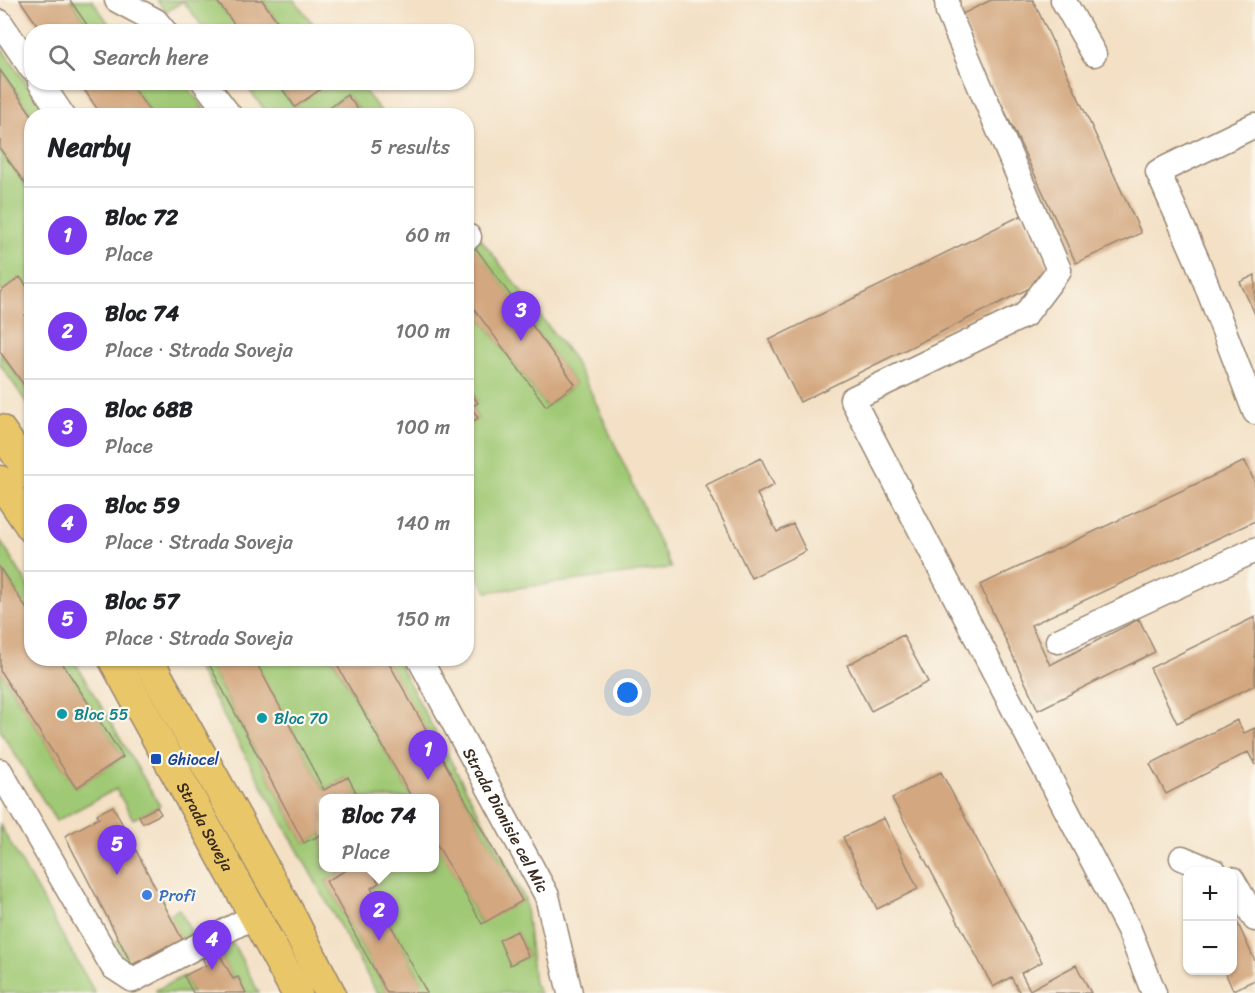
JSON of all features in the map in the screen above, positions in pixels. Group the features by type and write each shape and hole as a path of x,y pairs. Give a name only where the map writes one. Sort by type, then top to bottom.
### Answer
{"main road":[{"path":"0,430 24,464"},
{"path":"0,481 24,516"},
{"name":"Strada Soveja","path":"117,666 297,993"},
{"name":"Strada Soveja","path":"151,666 289,913 330,993"}],"street":[{"path":"117,0 158,24"},
{"path":"947,0 948,12 1059,270 1025,315 852,399 1129,930 1154,993"},
{"path":"1063,0 1094,54"},
{"path":"0,22 24,57"},
{"path":"45,90 58,108"},
{"path":"210,90 224,108"},
{"path":"1255,125 1158,172 1197,260 1255,412"},
{"path":"1058,641 1255,550"},
{"name":"Strada Dionisie cel Mic","path":"423,666 547,896 570,993"},
{"path":"0,771 112,967 136,987 256,915"},
{"path":"1182,858 1203,867"},
{"path":"1237,886 1255,919"}],"green space":[{"path":"70,0 92,0 109,24 87,24"},
{"path":"157,0 216,0 235,24 201,24 183,1 166,12"},
{"path":"262,0 294,0 313,24 280,24"},
{"path":"0,46 24,80 24,90 31,90 44,108 27,108 0,70"},
{"path":"134,90 190,90 204,108 148,108"},
{"path":"249,90 282,90 295,107 314,90 364,90 378,108 357,108 347,95 329,108 264,108"},
{"path":"0,149 24,183 24,283 20,278 0,292"},
{"path":"474,230 571,356 590,390 671,568 487,592 474,568 474,421 478,418 474,412 474,405 478,402 474,396 474,309 546,406 575,384 475,248"},
{"path":"0,352 24,386 24,399 0,364"},
{"path":"0,540 24,579 24,605 0,568"},
{"path":"64,666 77,666 160,806 133,819 116,789 56,821 0,730 0,671 76,788 123,757"},
{"path":"196,666 210,666 304,843 319,835 319,872 343,872 326,881 387,993 377,993"},
{"path":"258,666 337,666 410,794 357,794 347,777 324,790"},
{"path":"390,666 400,666 525,899 534,983 540,993 427,993 371,888 379,883 372,872 439,872 439,846 481,923 522,901","holes":["517,932 528,956 510,964"]},
{"path":"0,825 95,993 0,993"},
{"path":"179,909 196,941 137,970 123,960 114,942 119,940 132,964 167,946 169,950 169,915"},
{"path":"233,943 259,993 246,993 238,977 233,979 218,951"},
{"path":"184,976 193,993 157,993 156,990"}],"building":[{"path":"20,0 70,0 86,24 36,24"},
{"path":"216,0 262,0 279,24 234,24"},
{"path":"991,0 1033,0 1141,233 1076,263 960,15"},
{"path":"0,70 27,108 24,108 24,182 0,149"},
{"path":"84,90 135,90 147,108 97,108"},
{"path":"283,90 319,90 295,107"},
{"path":"347,95 357,108 330,108"},
{"path":"1022,215 1052,277 800,402 769,340"},
{"path":"474,248 575,384 546,406 474,309"},
{"path":"1255,275 1255,314 1240,282"},
{"path":"20,277 24,282 24,385 0,352 0,292"},
{"path":"761,458 774,485 757,494 777,532 793,524 806,551 751,578 706,485"},
{"path":"1245,461 1255,483 1255,521 1031,625 1050,665 1139,619 1155,652 1038,710 980,585"},
{"name":"Bloc 55","path":"0,568 24,605 24,666 64,666 123,757 76,788 0,671"},
{"path":"1255,617 1255,685 1177,723 1150,668"},
{"path":"903,635 928,682 871,711 847,665"},
{"name":"Bloc 70","path":"210,666 258,666 324,790 348,777 357,794 319,794 319,836 304,843"},
{"path":"338,666 390,666 522,901 482,924 439,848 439,794 410,794"},
{"path":"1237,720 1244,733 1255,728 1255,765 1248,752 1166,794 1150,764"},
{"path":"941,772 1042,962 1021,973 1030,990 1076,965 1091,993 1020,993 1011,977 993,987 892,798"},
{"path":"113,806 184,943 169,951 167,946 132,965 65,836 99,818 97,814"},
{"path":"157,807 161,814 143,823 139,816"},
{"path":"884,818 918,889 877,909 843,837"},
{"path":"343,872 372,872 379,883 371,888 427,993 387,993 326,881"},
{"path":"1237,922 1255,961 1255,980 1233,990 1226,975 1237,975"},
{"path":"517,931 528,956 510,965 499,940"},
{"path":"218,951 233,979 238,977 246,993 193,993 184,976 206,965 203,959"}],"place":[{"name":"Bloc 68B","path":"521,341"},
{"name":"Bloc 55","path":"62,714"},
{"name":"Bloc 70","path":"262,718"},
{"name":"Ghiocel","path":"156,759"},
{"name":"Bloc 72","path":"428,780"},
{"name":"Bloc 57","path":"117,875"},
{"name":"Profi","path":"147,895"},
{"name":"Bloc 74","path":"379,941"},
{"name":"Bloc 59","path":"212,970"}]}
